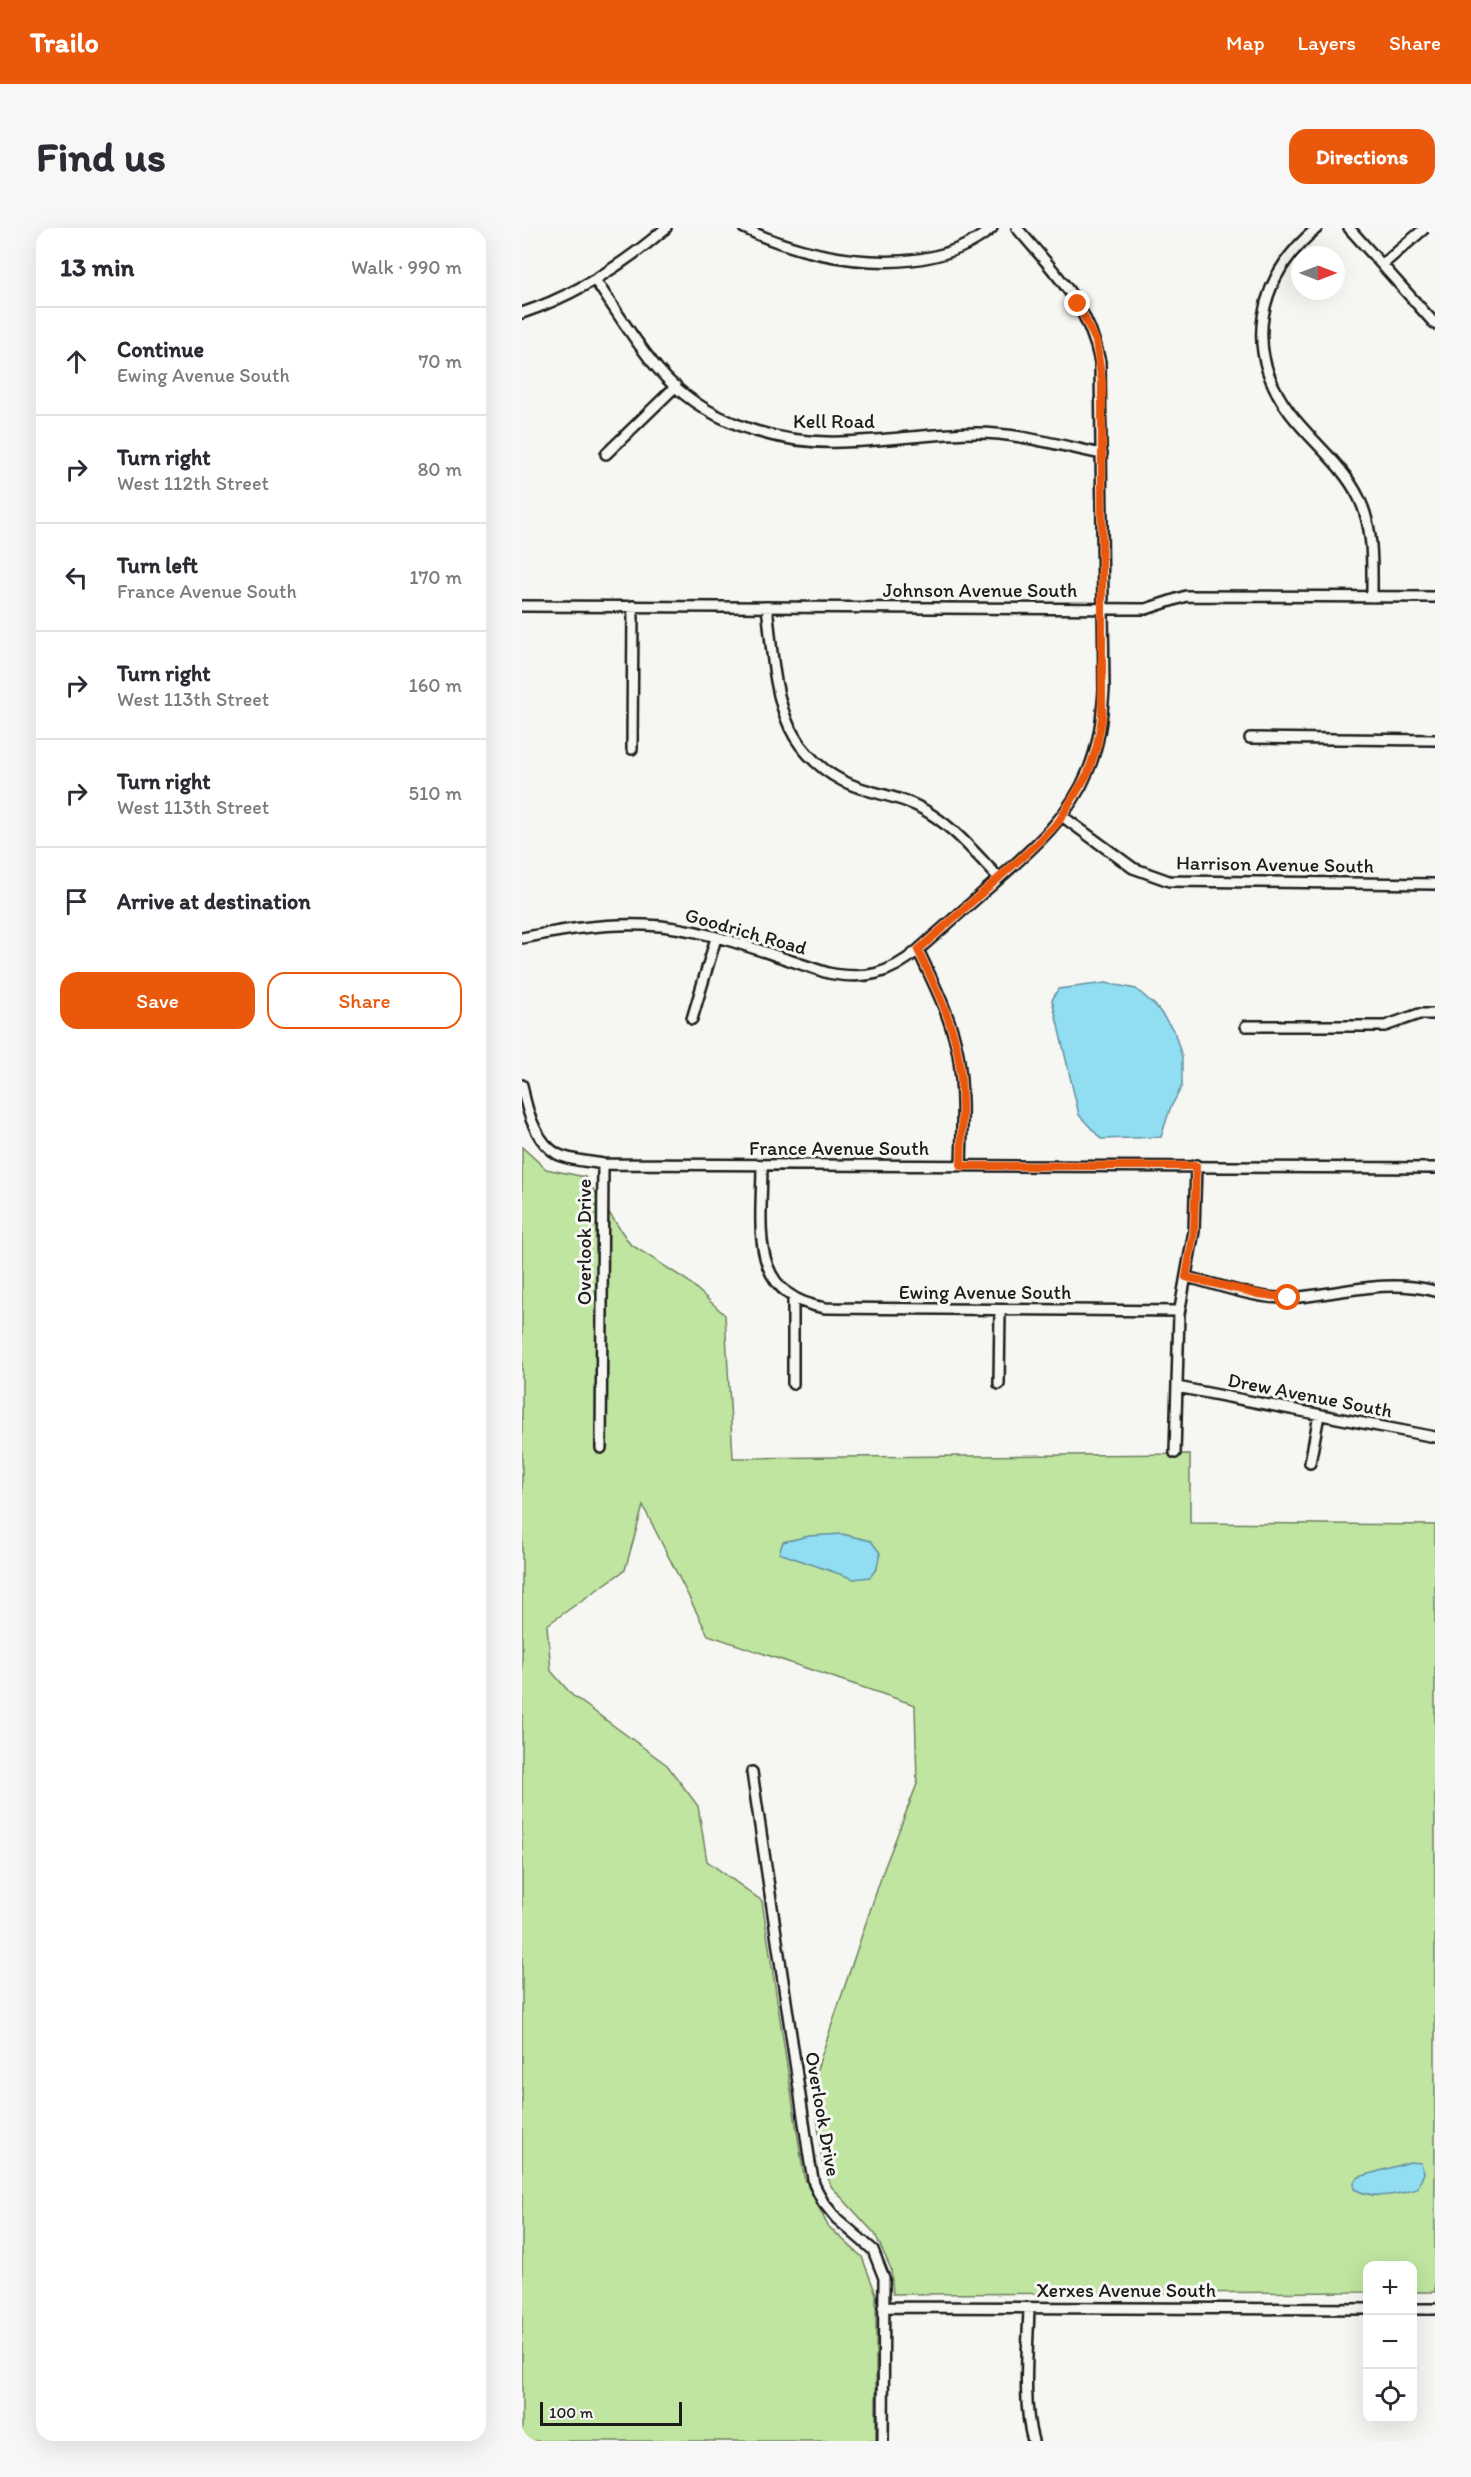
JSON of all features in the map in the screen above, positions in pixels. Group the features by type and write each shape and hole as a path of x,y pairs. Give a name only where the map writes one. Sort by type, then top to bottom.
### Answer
{"street":[{"path":"522,313 549,303 596,280 640,250 666,228"},
{"path":"744,228 790,247 826,256 861,260 897,260 954,251 973,242 992,228"},
{"name":"Goodrich Road","path":"522,938 589,926 676,928 716,938 828,974 847,977 885,972 903,963 918,950 1039,842 1062,816 1088,773 1097,746 1102,718 1104,608 1100,362 1089,322 1066,287 1017,228"},
{"path":"1317,228 1288,257 1276,275 1268,294 1261,336 1264,358 1279,397 1291,415 1348,479 1359,498 1371,539 1372,597"},
{"path":"1349,228 1435,324"},
{"path":"1382,265 1425,228"},
{"name":"Kell Road","path":"596,280 659,370 704,407 730,422 785,440 843,442 981,433 1102,454"},
{"path":"606,454 676,386"},
{"name":"Johnson Avenue South","path":"522,606 1146,609 1186,596 1435,597"},
{"path":"632,749 633,606"},
{"path":"767,607 783,711 802,748 834,776 852,785 910,803 939,819 958,834 999,878"},
{"path":"1250,738 1435,740"},
{"name":"Harrison Avenue South","path":"1062,816 1132,868 1169,881 1435,884"},
{"path":"692,1019 716,938"},
{"path":"918,950 939,995 958,1053 962,1103 961,1166"},
{"path":"1246,1026 1384,1026 1419,1014 1435,1014"},
{"name":"Overlook Drive","path":"522,1084 524,1097 543,1143 565,1157 603,1164 601,1448"},
{"name":"France Avenue South","path":"603,1164 1435,1168"},
{"path":"762,1165 761,1242 764,1259 770,1274 793,1298 793,1384"},
{"path":"1175,1453 1179,1311 1194,1232 1196,1166"},
{"path":"1186,1277 1259,1294 1288,1298 1390,1284 1435,1291"},
{"name":"Ewing Avenue South","path":"793,1298 810,1306 826,1308 1179,1311"},
{"path":"999,1384 1000,1310"},
{"name":"Drew Avenue South","path":"1177,1386 1435,1437"},
{"path":"1310,1463 1319,1415"},
{"name":"Overlook Drive","path":"752,1772 814,2184 823,2202 836,2218 873,2250 884,2278 883,2441"},
{"name":"Xerxes Avenue South","path":"884,2307 1363,2308"},
{"path":"1029,2308 1028,2410 1033,2441"},
{"path":"1417,2309 1435,2309"}],"green space":[{"path":"522,1147 546,1169 585,1177 630,1244 688,1281 725,1315 733,1458 1190,1454 1190,1523 1435,1525 1435,2292 1417,2292 1417,2261 1363,2261 1363,2292 893,2294 891,2269 875,2234 831,2186 822,2161 813,2081 884,1869 917,1784 915,1705 708,1635 643,1506 625,1570 547,1625 551,1671 572,1695 667,1765 698,1806 707,1861 762,1901 804,2177 828,2226 862,2257 876,2294 876,2441 522,2441"}],"water":[{"path":"1106,983 1136,989 1156,1006 1174,1031 1182,1057 1182,1086 1170,1109 1161,1137 1101,1139 1079,1115 1052,1000 1058,989"},
{"path":"842,1534 871,1541 880,1553 877,1568 870,1577 854,1579 779,1553 783,1542 809,1536"},
{"path":"1410,2162 1421,2163 1424,2173 1417,2189 1393,2195 1377,2195 1354,2189 1354,2182 1359,2177"}],"route":[{"path":"1078,304 1089,322 1096,341 1102,382 1104,690 1102,718 1097,746 1088,773 1059,821 1039,842 918,950 939,995 958,1053 962,1113 961,1166 1196,1166 1194,1232 1186,1277 1273,1297 1288,1298"}]}
